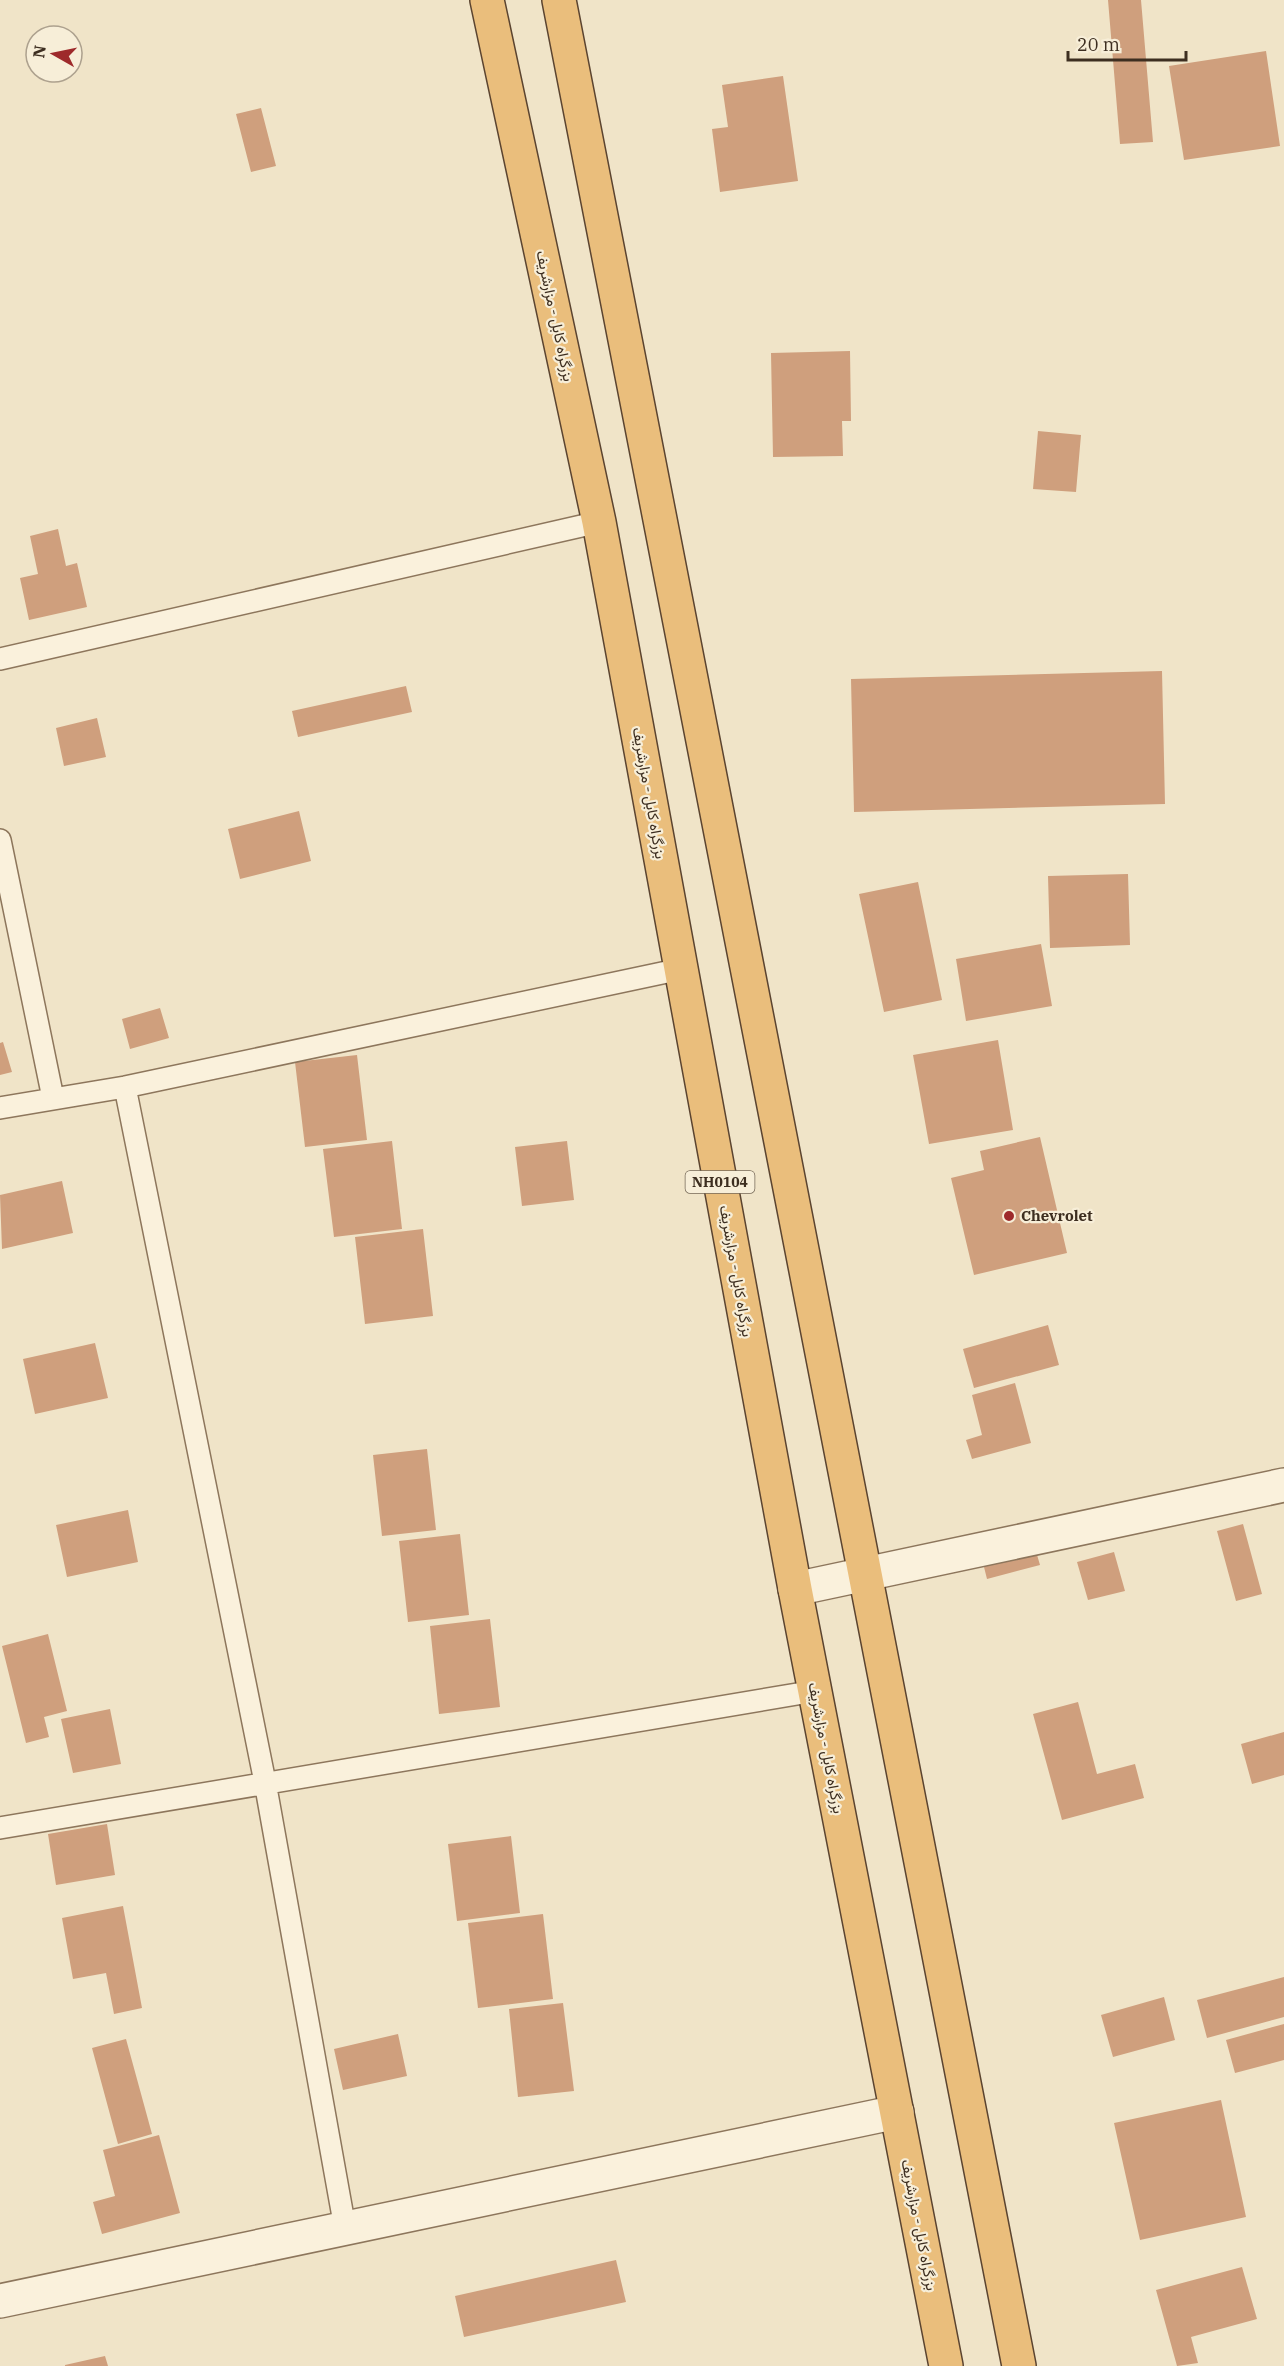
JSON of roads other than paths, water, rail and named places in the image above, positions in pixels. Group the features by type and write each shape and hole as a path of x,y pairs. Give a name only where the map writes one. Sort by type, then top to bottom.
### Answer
{"highway":[{"name":"بزرگراه کابل - مزارشریف","path":"487,0 599,522 795,1590 946,2366"},
{"path":"560,0 1019,2366"}],"street":[{"path":"795,1590 1284,1485"},
{"path":"0,2301 897,2112"}],"lane":[{"path":"0,659 599,522"},
{"path":"0,840 53,1098"},
{"path":"0,1108 125,1087 681,969"},
{"path":"125,1087 265,1782 345,2228"},
{"path":"0,1828 815,1691"}],"place":[{"name":"Chevrolet","path":"1009,1216"}]}
